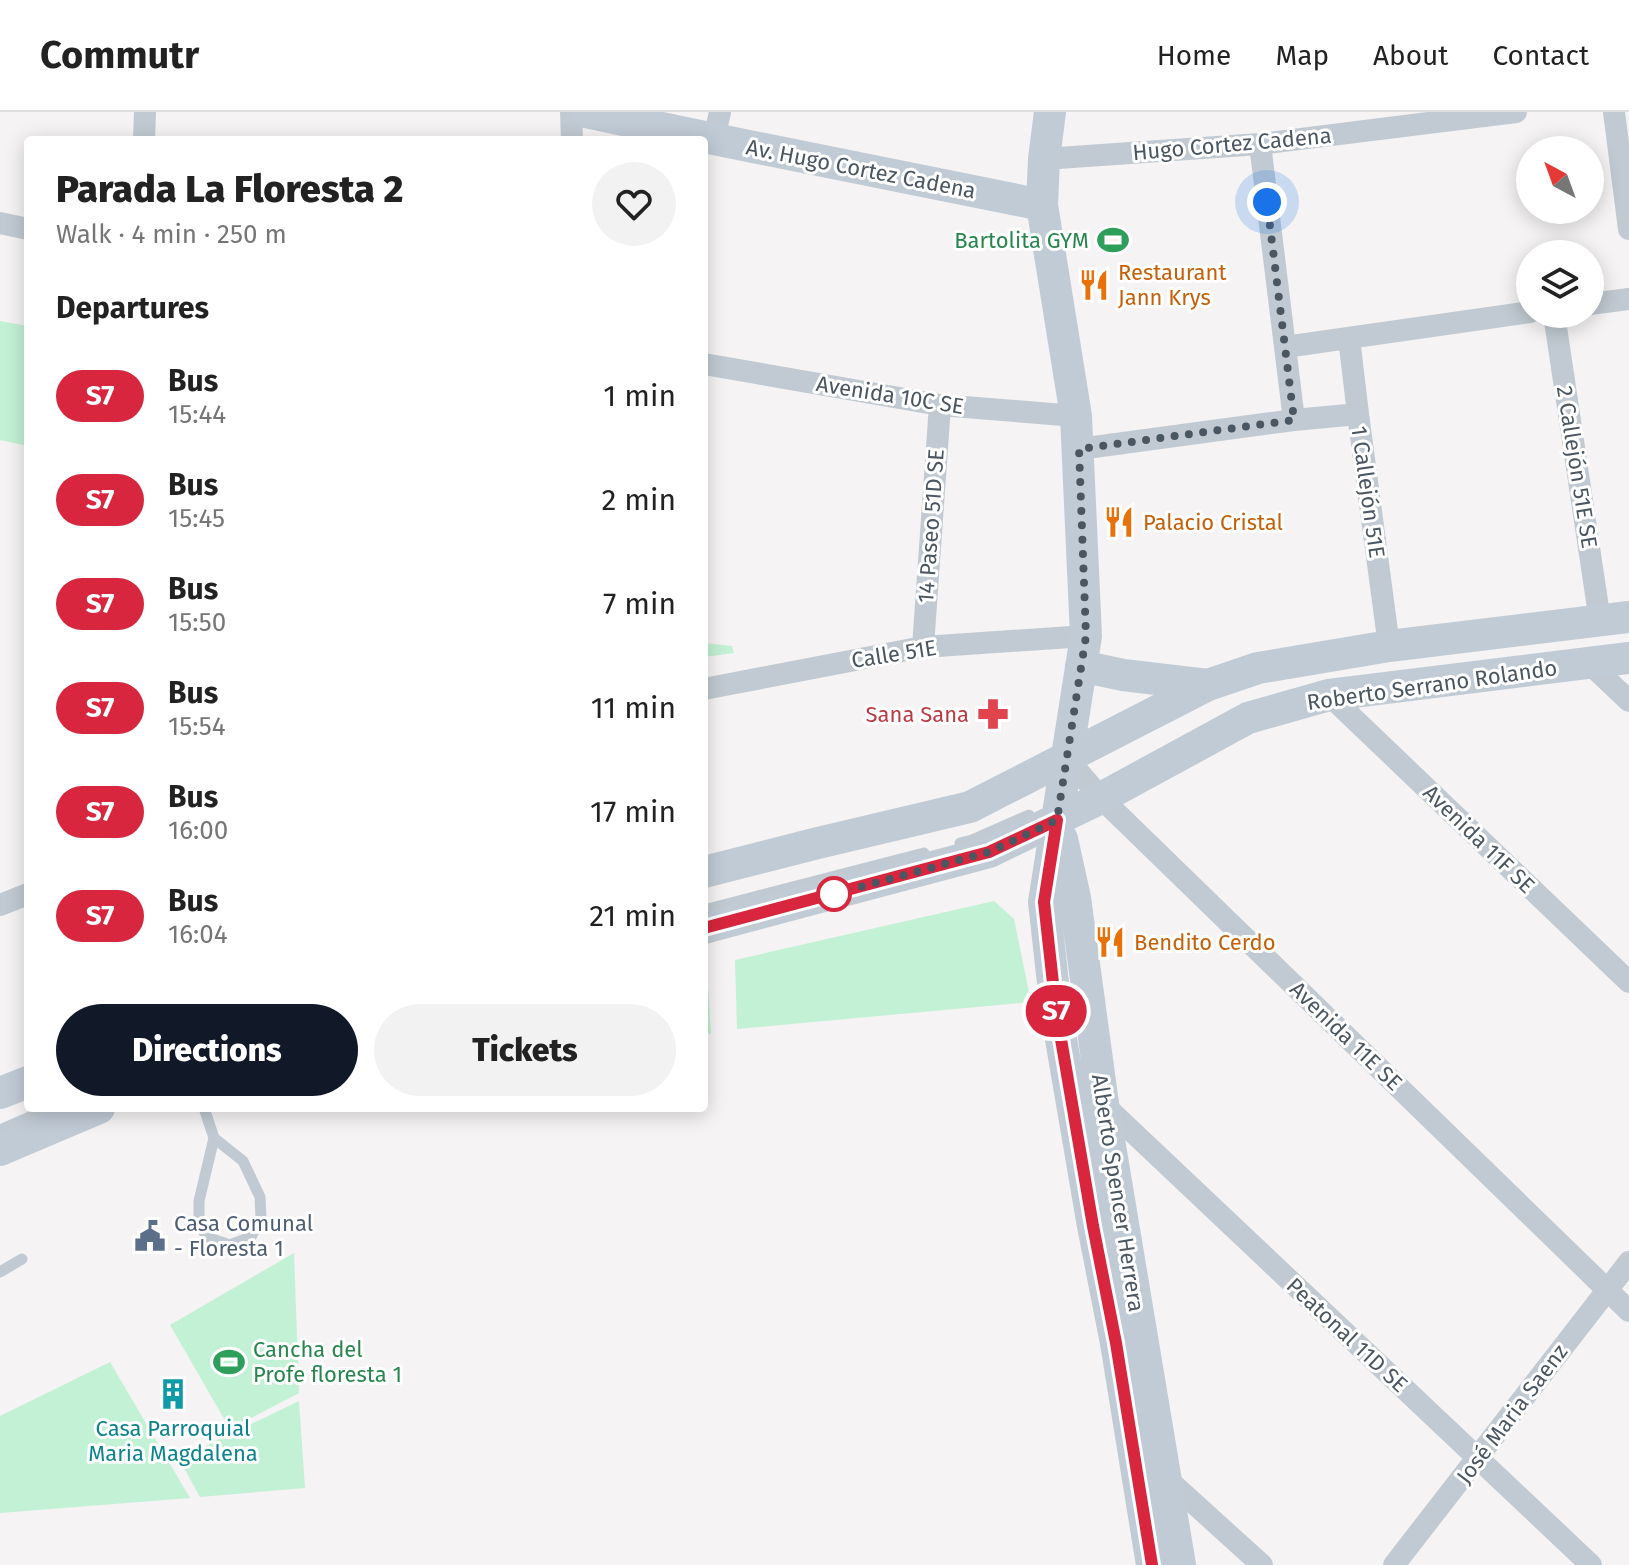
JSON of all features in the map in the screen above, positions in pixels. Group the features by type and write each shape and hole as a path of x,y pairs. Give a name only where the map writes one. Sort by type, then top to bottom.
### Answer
{"street":[{"path":"144,136 145,112"},
{"path":"571,112 572,136"},
{"name":"Av. Hugo Cortez Cadena","path":"586,112 717,126 1042,205"},
{"name":"Alberto Spencer Herrera","path":"1050,112 1042,205 1079,449 1083,651 1071,788 1075,898 1103,1104 1180,1565"},
{"name":"Hugo Cortez Cadena","path":"1044,159 1260,144 1396,120 1516,112"},
{"path":"1614,112 1629,229"},
{"path":"1260,144 1294,420"},
{"path":"0,223 24,228"},
{"path":"1604,302 1629,299"},
{"path":"1285,347 1516,314"},
{"name":"2 Callejón 51E SE","path":"1557,328 1619,621"},
{"name":"1 Callejón 51E","path":"1349,338 1389,646"},
{"name":"Avenida 10C SE","path":"708,365 940,405 1076,416"},
{"name":"14 Paseo 51D SE","path":"923,647 940,405"},
{"path":"1079,449 1358,414"},
{"name":"Roberto Serrano Rolando","path":"708,927 989,852 1208,685 1258,668 1389,646 1619,621"},
{"name":"Calle 51E","path":"708,688 923,647 1083,651"},
{"path":"1083,651 1123,675 1208,685"},
{"name":"Roberto Serrano Rolando","path":"708,871 970,807 1071,788 1248,718 1329,695 1629,658"},
{"path":"1589,663 1629,701"},
{"name":"Avenida 11F SE","path":"1329,695 1629,982"},
{"name":"Alberto Spencer Herrera","path":"1071,788 1044,902 1056,1010 1152,1565"},
{"name":"Avenida 11E SE","path":"1071,788 1629,1311"},
{"path":"0,905 24,896"},
{"path":"0,1093 24,1084"},
{"name":"Peatonal 11D SE","path":"1103,1104 1591,1565"},
{"path":"0,1150 90,1112"},
{"name":"José Maria Saenz","path":"1394,1565 1629,1262"},
{"path":"1166,1478 1262,1565"}],"lane":[{"name":"Roberto Serrano Rolando","path":"1101,754 1206,697 1258,677 1619,621"},
{"name":"Roberto Serrano Rolando","path":"1175,744 1245,709 1330,686 1629,647"},
{"name":"Roberto Serrano Rolando","path":"708,909 972,840 1071,788"},
{"path":"966,822 1022,794"},
{"path":"0,1130 41,1112"},
{"path":"205,1112 214,1138 199,1201 199,1218 206,1237 230,1245 251,1237 261,1218 260,1197 243,1161 214,1138"},
{"path":"0,1272 22,1259"}],"green space":[{"path":"0,321 24,325 24,445 0,440"},
{"path":"708,643 732,646 734,653 708,656"},
{"path":"994,901 1014,919 1031,1002 737,1029 735,960"},
{"path":"708,986 711,1034 708,1034"},
{"path":"294,1253 299,1393 230,1429 170,1325"},
{"path":"110,1362 190,1498 0,1513 0,1416"},
{"path":"299,1401 305,1488 200,1497 179,1459"}],"bus line":[{"name":"S7","path":"708,927 989,852 1057,820 1044,902 1056,1010 1152,1565"}],"place":[{"name":"Bartolita GYM","path":"1113,240"},
{"name":"Restaurant Jann Krys","path":"1094,285"},
{"name":"Palacio Cristal","path":"1119,522"},
{"name":"Sana Sana","path":"993,714"},
{"name":"Bendito Cerdo","path":"1110,942"},
{"name":"Casa Comunal - Floresta 1","path":"150,1236"},
{"name":"Cancha del Profe floresta 1","path":"229,1362"},
{"name":"Casa Parroquial Maria Magdalena","path":"173,1394"}],"route":[{"path":"834,894 989,852 1057,820 1086,636 1079,449 1294,420 1267,202"}]}
